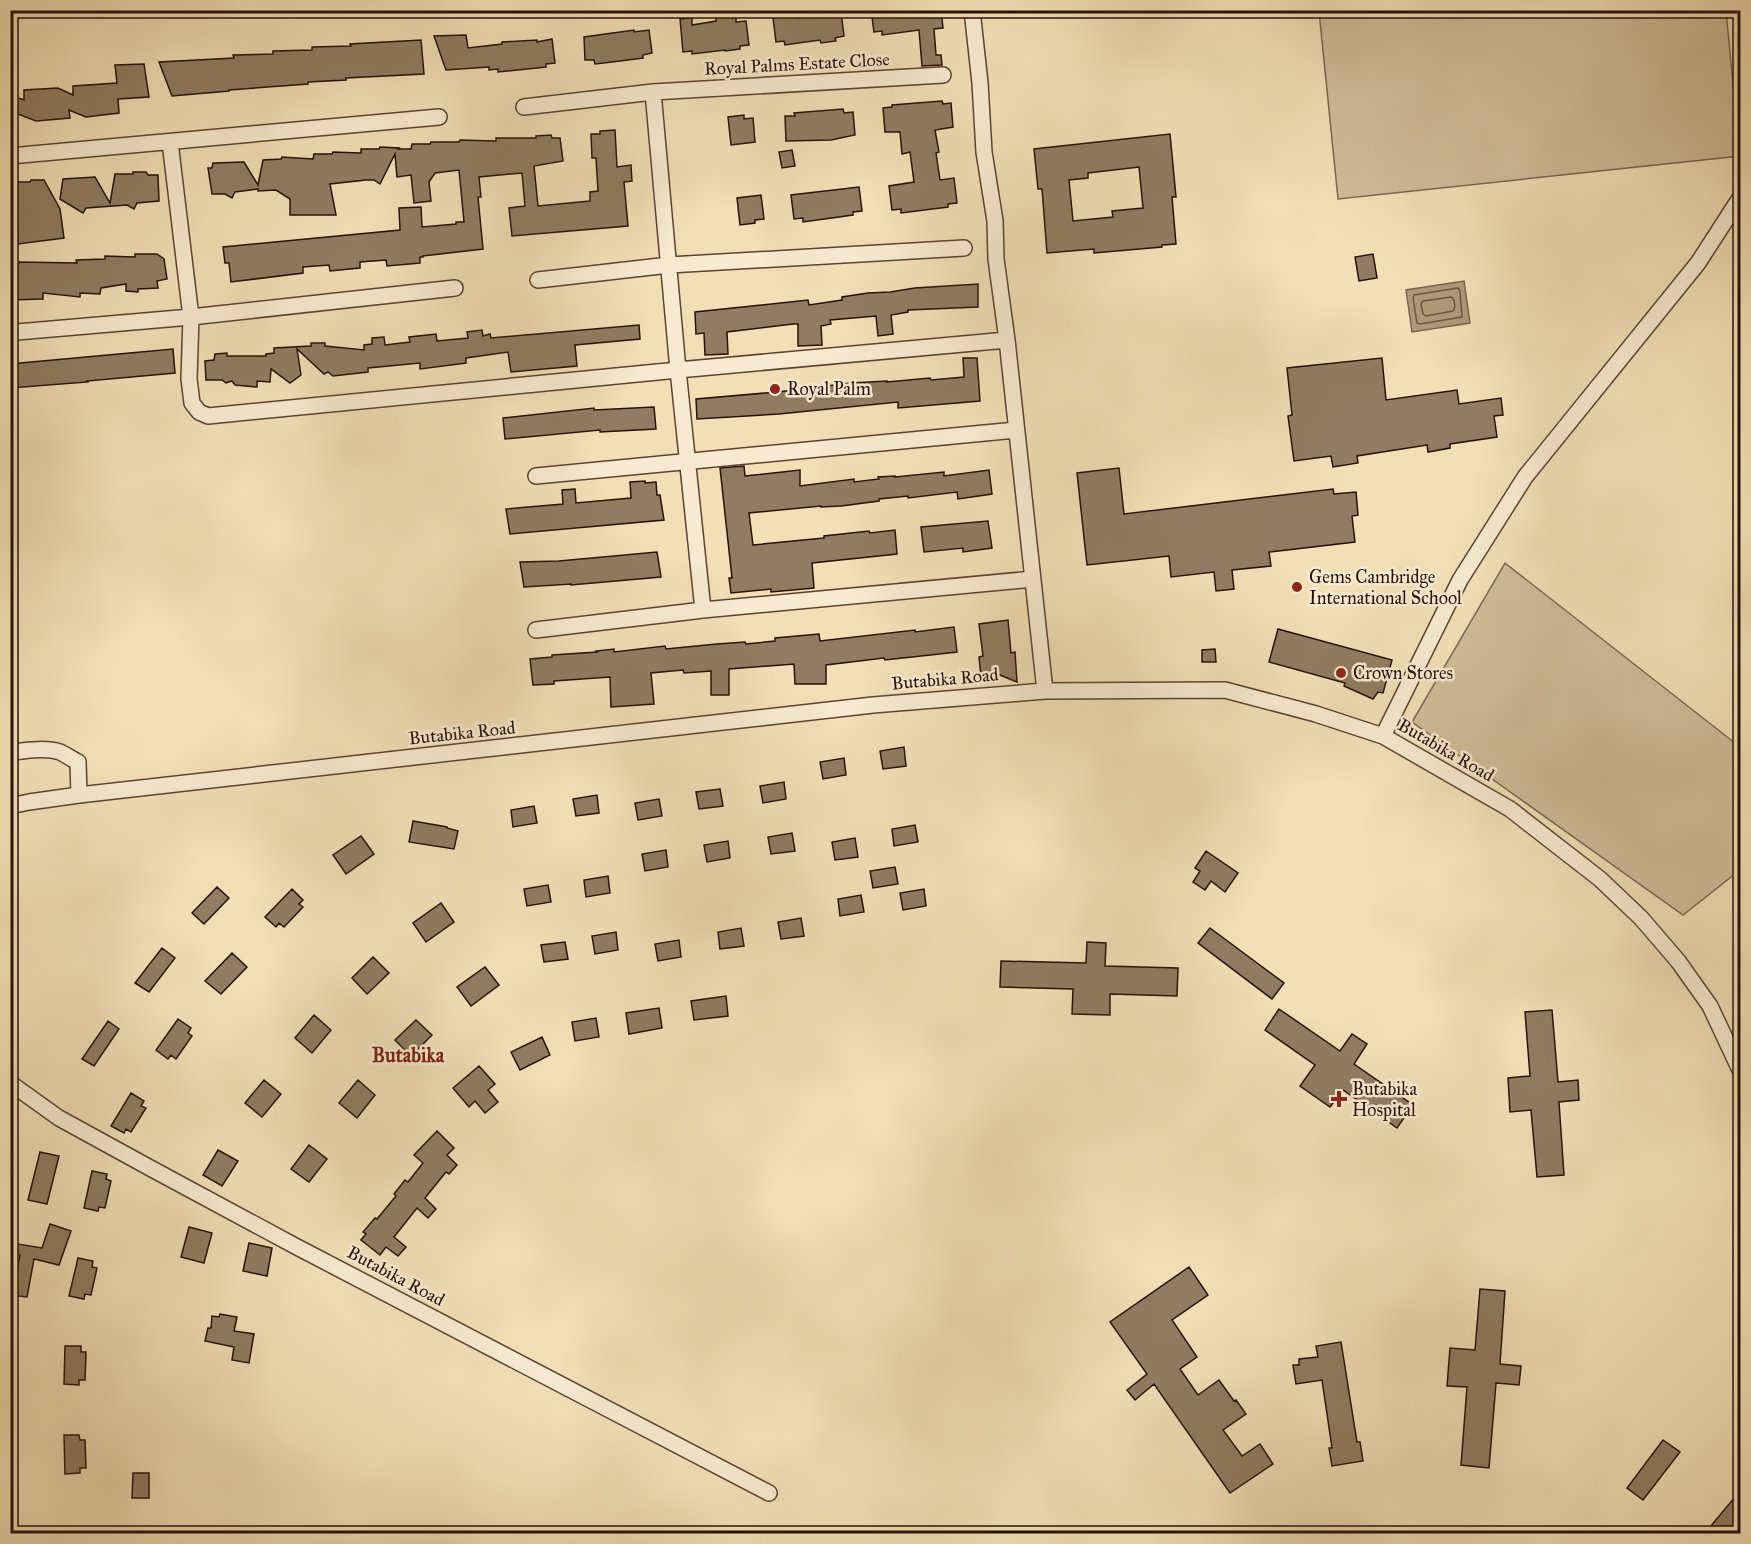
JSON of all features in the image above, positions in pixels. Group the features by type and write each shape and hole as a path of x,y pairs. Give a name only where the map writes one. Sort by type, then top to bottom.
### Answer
{"street":[{"path":"972,10 980,83 984,152 995,221 996,259 1007,340 1045,691"},
{"name":"Royal Palms Estate Close","path":"524,107 653,92 943,75"},
{"path":"653,92 702,610"},
{"path":"10,156 439,117"},
{"path":"170,142 191,317 189,379 192,403 199,412 208,417 1007,340"},
{"path":"1383,736 1460,580 1525,477 1698,263 1740,198"},
{"path":"538,280 669,265 964,248"},
{"path":"17,332 191,317 455,288"},
{"path":"536,476 1017,430"},
{"path":"536,630 702,610 1033,579"},
{"name":"Butabika Road","path":"10,806 80,795 873,705 1045,691 1225,690 1316,714 1383,736 1510,809 1600,879 1641,918 1678,961 1710,1006 1739,1063"},
{"path":"10,752 41,750 61,752 78,762 80,795"},
{"name":"Butabika Road","path":"10,1083 59,1118 152,1169 769,1493"}],"shaded area":[{"path":"1319,11 1726,11 1740,156 1338,199"},
{"path":"1505,563 1740,747 1740,870 1683,915 1412,722"}],"water":[{"path":"1464,281 1470,323 1412,332 1406,290"}],"building":[{"path":"716,10 736,10 736,22 746,21 749,45 725,51 692,54 692,51 683,52 680,19 692,18 692,25 716,21"},
{"path":"871,10 941,10 943,28 934,29 936,55 941,55 942,65 922,66 919,30 882,35 882,31 874,32"},
{"path":"841,12 844,36 835,38 836,41 821,43 820,40 785,45 784,41 776,42 773,18 797,15 798,18"},
{"path":"634,30 634,32 649,30 652,53 643,55 643,58 595,64 594,60 585,60 584,37"},
{"path":"466,35 468,48 502,44 502,42 537,40 537,42 552,39 555,63 546,64 546,67 498,72 498,69 489,70 489,67 446,70 434,36"},
{"path":"421,40 424,74 346,78 346,80 308,82 308,84 172,96 159,62 234,58 233,55 273,54 273,51 312,50 312,47"},
{"path":"144,64 149,97 118,99 119,113 86,117 69,110 70,118 36,121 10,111 10,95 24,100 24,90 58,88 73,95 73,86 117,83 115,65"},
{"path":"942,101 943,104 951,103 953,127 935,130 939,152 936,153 940,180 954,178 957,203 948,204 948,207 901,213 901,209 892,210 889,186 914,182 910,152 902,154 900,132 885,132 883,108 892,107 892,105"},
{"path":"843,109 844,113 853,112 855,135 831,140 786,141 785,116 795,116 794,113"},
{"path":"744,115 744,119 753,118 755,142 731,145 728,117"},
{"path":"615,130 617,167 631,165 632,181 624,182 628,226 512,236 509,208 525,206 522,173 479,177 481,197 478,197 483,249 423,256 420,257 420,263 387,266 386,260 360,262 360,268 330,271 329,265 303,267 303,273 231,282 229,263 225,263 223,247 400,230 399,208 421,207 422,227 464,222 459,170 435,173 429,182 431,201 414,203 411,175 397,177 395,154 380,184 374,180 366,180 330,184 336,215 290,215 290,199 276,190 258,191 258,189 235,192 232,198 225,194 212,194 208,168 212,168 213,163 244,162 258,185 263,160 281,159 282,157 313,159 314,154 361,153 361,149 379,149 380,147 411,149 412,144 430,144 431,142 496,141 496,138 536,138 536,136 551,135 552,138 560,138 563,161 534,166 538,206 590,201 590,192 598,191 596,158 592,158 591,134"},
{"path":"1170,134 1176,197 1172,197 1176,244 1094,253 1094,249 1047,253 1042,189 1038,189 1034,149","holes":["1139,167 1143,208 1112,211 1113,217 1073,221 1069,180 1088,178 1088,173"]},
{"path":"792,150 795,166 782,168 779,152"},
{"path":"133,172 158,175 159,201 137,203 134,209 127,205 86,208 83,213 60,199 63,179 95,177 110,203 115,174 133,174"},
{"path":"31,180 44,180 60,209 64,238 18,244 17,213 10,213 12,182 30,182"},
{"path":"859,187 862,211 853,212 853,215 803,222 803,218 794,219 791,195"},
{"path":"761,195 764,219 740,225 737,198"},
{"path":"135,254 157,254 164,259 167,279 157,281 158,288 138,289 138,292 126,291 126,284 101,288 100,294 80,293 80,297 43,293 43,299 10,300 10,264 19,262 77,263 76,260 105,259 105,256 135,257"},
{"path":"1373,254 1377,278 1359,281 1355,257"},
{"path":"978,284 978,307 908,310 908,312 891,315 893,334 878,336 876,316 830,320 831,324 821,326 822,345 798,346 798,324 793,324 727,332 728,354 705,355 704,333 696,334 695,312 808,300 809,305 868,293"},
{"path":"639,325 640,339 575,345 577,366 511,372 508,352 466,358 466,363 420,369 420,363 368,368 368,372 333,376 328,372 324,374 297,349 301,375 290,383 271,369 270,382 257,381 257,387 235,385 232,381 226,383 222,380 206,380 205,361 214,360 215,354 266,356 266,354 274,353 274,348 311,346 311,343 325,343 325,346 364,350 364,345 372,344 372,338 384,337 385,345 410,342 409,337 436,334 437,341 468,338 467,332 482,330 483,336 490,334 491,338"},
{"path":"173,349 175,373 10,388 10,364"},
{"path":"963,358 977,358 980,401 898,408 898,402 779,414 697,419 696,399 851,383 964,377"},
{"path":"1382,358 1386,400 1457,390 1459,404 1501,398 1503,415 1494,416 1497,437 1450,444 1450,448 1428,452 1427,445 1357,456 1358,463 1333,467 1331,456 1294,461 1288,416 1292,415 1287,368"},
{"path":"654,407 656,429 600,432 600,430 505,439 503,418 594,408 594,410"},
{"path":"744,466 745,476 800,470 800,486 854,479 854,482 879,479 878,477 944,472 944,476 989,470 992,494 958,499 957,492 879,499 879,501 841,506 749,513 753,545 895,530 897,554 812,563 814,588 731,593 729,578 732,578 720,468"},
{"path":"1119,468 1124,514 1333,489 1334,494 1356,492 1358,515 1352,516 1355,542 1269,552 1271,566 1232,570 1234,589 1216,591 1214,572 1171,577 1169,556 1087,565 1077,473"},
{"path":"645,481 645,483 656,482 664,520 510,534 506,509 563,504 562,490 575,489 576,503 631,498 630,482"},
{"path":"988,521 992,548 963,552 963,548 924,552 921,527"},
{"path":"657,552 661,577 524,587 520,562 559,561"},
{"path":"1008,620 1011,653 1015,652 1017,682 1000,675 981,677 979,657 983,656 979,624"},
{"path":"954,627 957,652 826,665 826,684 795,684 794,664 729,669 729,695 711,695 711,671 684,673 683,670 651,673 654,704 611,707 610,677 554,681 554,684 533,685 530,659 614,649 614,652 665,646 666,649 745,642 746,644 775,641 775,638 819,634 820,641"},
{"path":"1278,629 1392,660 1383,693 1378,692 1373,699 1344,686 1345,683 1269,662"},
{"path":"1215,649 1216,662 1202,662 1202,650"},
{"path":"904,747 906,766 883,769 880,751"},
{"path":"844,758 846,775 823,779 820,762"},
{"path":"784,782 786,799 763,803 760,786"},
{"path":"720,789 723,806 699,809 696,792"},
{"path":"597,795 599,813 576,816 573,799"},
{"path":"659,799 662,816 638,820 635,803"},
{"path":"534,806 537,823 513,827 511,810"},
{"path":"413,821 458,831 454,849 409,842"},
{"path":"915,825 918,842 894,846 892,829"},
{"path":"792,833 795,851 771,854 768,837"},
{"path":"361,836 374,854 346,874 333,855"},
{"path":"855,838 858,857 835,860 832,842"},
{"path":"728,841 730,858 707,862 704,845"},
{"path":"666,850 668,867 645,871 642,854"},
{"path":"1206,851 1238,873 1225,892 1211,881 1205,890 1193,882 1200,871 1195,868"},
{"path":"895,867 898,884 873,888 870,871"},
{"path":"608,876 610,893 586,897 584,880"},
{"path":"548,885 551,902 527,906 524,889"},
{"path":"217,887 229,898 204,924 192,913"},
{"path":"292,889 303,900 299,904 303,907 284,927 279,923 276,927 265,917"},
{"path":"924,889 926,906 903,910 900,893"},
{"path":"861,895 864,912 840,916 838,899"},
{"path":"441,903 454,922 426,942 413,923"},
{"path":"801,918 804,936 781,939 778,922"},
{"path":"741,928 744,946 720,949 718,932"},
{"path":"1210,928 1284,983 1272,999 1198,943"},
{"path":"616,932 618,950 595,954 592,936"},
{"path":"679,940 681,957 658,961 655,944"},
{"path":"565,942 568,959 544,962 541,945"},
{"path":"1087,942 1106,943 1105,966 1178,968 1177,996 1110,994 1110,1015 1072,1014 1073,989 1000,987 1001,961 1086,963"},
{"path":"162,948 175,958 149,992 135,983"},
{"path":"232,953 247,967 221,994 205,981"},
{"path":"373,957 389,973 367,994 352,978"},
{"path":"485,967 499,985 471,1006 457,987"},
{"path":"726,996 728,1016 694,1020 691,1001"},
{"path":"659,1008 662,1028 629,1034 626,1013"},
{"path":"1279,1009 1340,1051 1352,1034 1367,1044 1354,1064 1413,1105 1397,1128 1343,1090 1330,1107 1300,1086 1315,1065 1265,1030"},
{"path":"1552,1010 1558,1082 1578,1080 1579,1100 1559,1102 1564,1175 1537,1177 1531,1110 1510,1112 1508,1078 1530,1076 1525,1012"},
{"path":"314,1015 331,1030 312,1053 295,1038"},
{"path":"596,1018 599,1037 575,1041 572,1022"},
{"path":"178,1019 191,1028 188,1033 192,1036 176,1059 171,1055 168,1059 156,1050"},
{"path":"416,1020 432,1035 411,1056 395,1040"},
{"path":"108,1021 119,1029 94,1066 82,1059"},
{"path":"542,1037 550,1055 520,1070 511,1052"},
{"path":"479,1066 495,1084 488,1090 498,1102 485,1113 475,1101 469,1107 453,1088"},
{"path":"264,1080 281,1094 262,1117 245,1103"},
{"path":"358,1080 375,1095 357,1118 339,1103"},
{"path":"131,1093 144,1101 141,1106 146,1108 131,1132 126,1129 124,1133 111,1126"},
{"path":"437,1131 454,1148 447,1155 457,1165 449,1174 446,1172 425,1198 436,1209 428,1218 417,1208 394,1237 406,1247 398,1256 386,1247 380,1255 361,1240 366,1234 363,1232 396,1196 394,1194 405,1180 408,1182 423,1163 414,1155"},
{"path":"309,1145 327,1159 309,1182 291,1169"},
{"path":"218,1150 238,1161 222,1186 203,1175"},
{"path":"40,1152 59,1156 47,1204 28,1200"},
{"path":"92,1171 107,1174 106,1179 111,1181 105,1208 99,1207 98,1211 84,1208"},
{"path":"50,1224 71,1231 59,1265 34,1259 27,1297 12,1295 20,1255 10,1253 12,1243 42,1248"},
{"path":"189,1227 212,1233 204,1263 181,1257"},
{"path":"249,1243 272,1248 267,1276 243,1271"},
{"path":"78,1258 93,1261 92,1267 97,1268 91,1295 85,1294 84,1299 69,1296"},
{"path":"1189,1267 1208,1295 1172,1320 1197,1357 1180,1369 1198,1395 1219,1380 1246,1414 1223,1430 1242,1456 1260,1444 1273,1464 1230,1493 1154,1384 1135,1400 1127,1390 1147,1374 1110,1322"},
{"path":"1480,1289 1505,1291 1500,1364 1521,1366 1519,1385 1496,1383 1489,1468 1461,1465 1467,1387 1447,1386 1450,1348 1475,1350"},
{"path":"220,1314 237,1317 234,1331 254,1334 249,1363 232,1360 234,1347 205,1341 208,1328 211,1328 212,1316 219,1317"},
{"path":"1341,1342 1357,1442 1360,1442 1363,1461 1332,1466 1329,1448 1332,1448 1322,1380 1296,1384 1293,1365 1299,1365 1299,1359 1318,1357 1316,1346"},
{"path":"65,1346 81,1346 81,1352 86,1352 85,1380 79,1380 79,1385 64,1384"},
{"path":"64,1435 79,1435 80,1440 85,1440 86,1468 80,1468 80,1473 65,1474"},
{"path":"1663,1440 1680,1452 1643,1500 1627,1488"},
{"path":"133,1473 149,1473 149,1498 132,1498"},
{"path":"1740,1491 1740,1528 1735,1524 1727,1533 1705,1533"}],"place":[{"name":"Royal Palm","path":"775,389"},
{"name":"Gems Cambridge International School","path":"1297,587"},
{"name":"Crown Stores","path":"1341,673"},
{"name":"Butabika Hospital","path":"1339,1099"}],"district":[{"name":"Butabika","path":"408,1055"}]}
